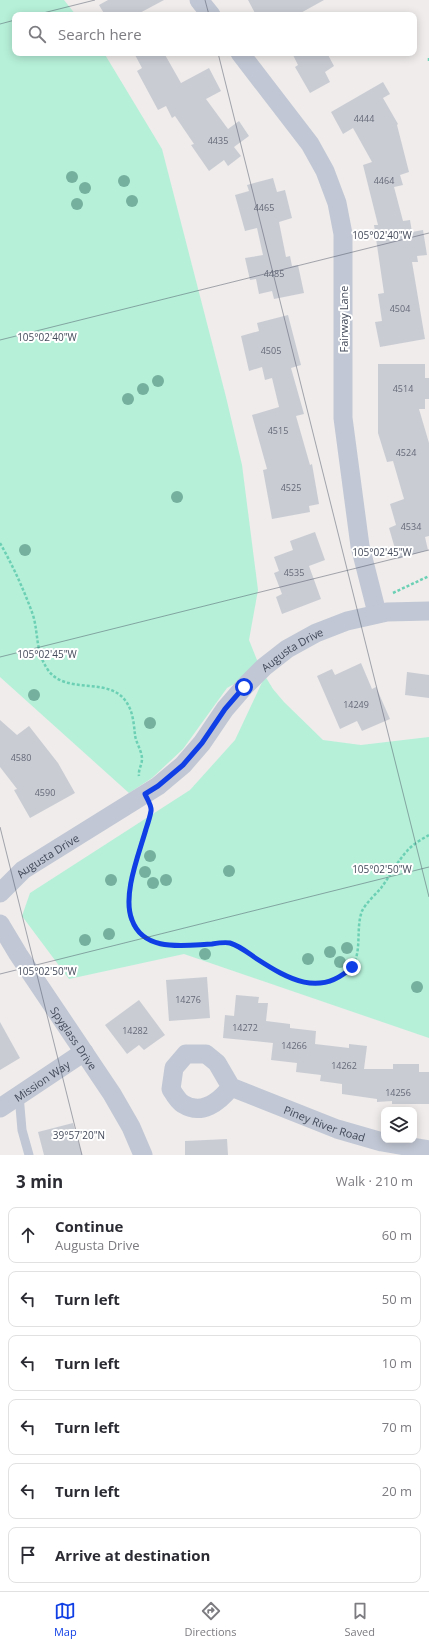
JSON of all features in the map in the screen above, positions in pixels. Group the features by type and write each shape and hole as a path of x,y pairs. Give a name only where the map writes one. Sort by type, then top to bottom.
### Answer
{"street":[{"path":"199,0 208,12"},
{"name":"Fairway Lane","path":"242,56 310,144 325,171 337,203 344,254 343,418 360,546 375,604"},
{"name":"Augusta Drive","path":"0,893 23,870 158,786 183,765 202,743 225,709 244,687 264,667 287,649 316,633 347,620 375,604 429,611"},
{"name":"Spyglass Drive","path":"0,924 131,1127 143,1155"},
{"name":"Mission Way","path":"0,1108 84,1052"},
{"name":"Piney River Road","path":"231,1087 337,1129 424,1152"}],"lane":[{"path":"19,1095 22,1130 29,1155"}],"path":[{"path":"0,543 14,568 33,616 41,658 50,672 56,678 71,684 94,685 111,690 127,702 132,716 136,739 142,758 138,775 151,810 130,888 129,912 135,928 149,940 165,946 229,943 241,948 278,973 291,979 311,984 328,982 344,975 352,967 357,958 359,926 363,911 408,850 429,835"},
{"path":"375,604 429,576"}],"green space":[{"path":"0,0 64,0 74,12 12,12 12,56 106,56 162,149 242,465 258,590 249,640 259,665 243,679 227,688 183,749 152,778 129,793 0,677"},
{"path":"265,676 273,689 284,702 323,740 361,745 429,737 429,1038 184,954 69,979 22,916 30,893 190,790 235,740"}],"building":[{"path":"108,0 164,0 142,12 103,12 99,5"},
{"path":"248,0 324,0 302,12 254,12"},
{"path":"136,56 166,56 181,83 209,68 221,91 206,99 228,129 239,121 249,136 234,147 241,156 228,166 224,160 209,171 191,145 194,144 175,116 172,118 166,106 158,110 137,71 142,68"},
{"path":"294,56 329,56 334,66 325,72 330,82 310,93 295,67 298,65"},
{"path":"383,82 390,94 383,98 398,124 409,172 400,175 403,185 394,187 403,221 410,220 412,232 423,230 427,255 417,256 418,262 412,262 425,339 380,347 375,322 382,321 378,294 384,293 374,225 378,225 363,165 372,162 353,128 343,134 331,112"},
{"path":"273,178 277,192 285,190 292,218 279,222 286,257 290,256 292,266 298,265 304,293 274,299 272,291 259,294 256,279 250,280 245,258 263,255 257,228 245,231 235,195 249,191 247,185"},
{"path":"288,315 301,365 291,368 304,414 296,416 310,465 312,464 319,504 309,506 310,512 272,519 263,470 267,469 252,415 279,407 272,378 265,380 262,367 249,371 241,336 259,331 257,323"},
{"path":"378,364 425,364 425,378 429,378 429,399 425,399 425,409 419,409 429,443 429,536 425,537 428,550 398,559 389,528 396,525 390,504 404,499 393,461 387,462 378,433"},
{"path":"315,532 325,560 309,566 321,599 282,614 276,597 282,594 274,573 279,571 274,557 293,550 290,541"},
{"path":"361,663 372,689 376,687 390,719 362,731 357,721 340,729 317,676 332,669 335,675"},
{"path":"407,672 429,675 429,698 405,695"},
{"path":"0,720 17,735 29,726 58,763 75,793 30,818 14,790 17,789 0,767"},
{"path":"207,977 210,1018 169,1021 166,980"},
{"path":"236,995 259,997 258,1003 268,1003 266,1021 290,1024 290,1028 316,1031 315,1044 349,1048 349,1044 367,1046 364,1069 393,1069 393,1064 419,1064 419,1072 429,1072 429,1104 392,1104 392,1101 377,1102 377,1099 342,1094 342,1084 320,1081 321,1075 296,1072 297,1063 271,1060 273,1043 223,1038 225,1015 234,1016"},
{"path":"139,1000 165,1035 144,1050 139,1045 127,1054 105,1025"},
{"path":"0,1022 20,1058 0,1070"},
{"path":"73,1123 82,1155 44,1155 38,1132"},
{"path":"227,1139 228,1155 185,1155 185,1141"}],"route":[{"path":"244,687 225,709 202,743 183,765 158,786 145,794 151,810 130,888 129,912 132,921 135,928 141,934 149,940 165,946 229,943 241,948 278,973 291,979 311,984 328,982 344,975 352,967"}]}
